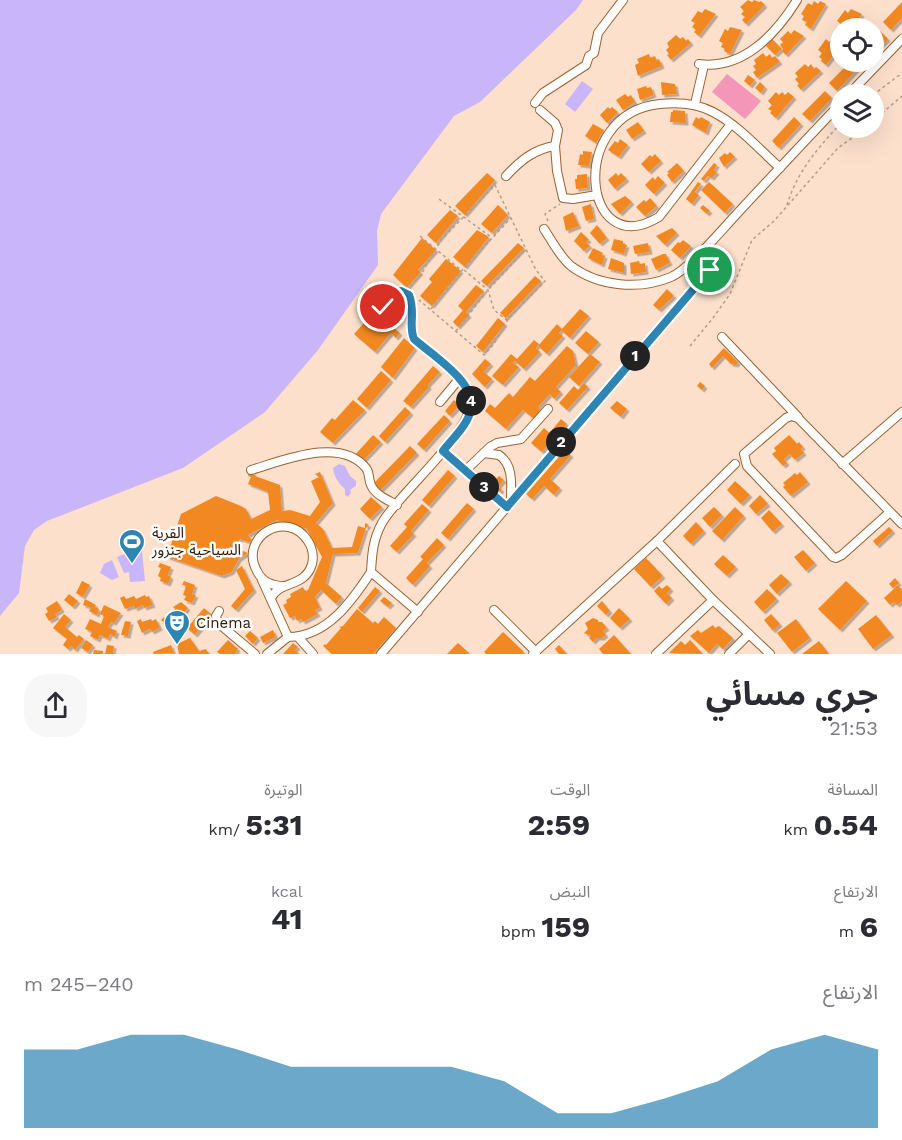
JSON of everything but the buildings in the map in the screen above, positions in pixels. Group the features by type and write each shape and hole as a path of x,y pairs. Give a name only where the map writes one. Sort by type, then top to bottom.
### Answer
{"street":[{"path":"597,195 565,199 557,171 555,146 558,130 555,123 538,107 543,93 586,65 589,56 594,53 598,33 623,0"},
{"path":"695,104 702,64 721,64 738,59 754,49 784,20 797,0"},
{"path":"859,84 902,39"},
{"path":"731,124 664,212 649,223 630,226 621,224 607,215 602,208 597,195 595,176 596,163 604,139 615,125 636,110 647,106 668,103 695,104 712,111 731,124 780,168"},
{"path":"544,229 570,266 606,282 625,285 653,283 674,276 705,248 830,115"},
{"path":"506,177 517,164 534,152 555,146"},
{"path":"381,654 710,270"},
{"path":"267,654 288,637 298,637 326,625 352,602 371,572 374,539 383,520 443,451 467,419 472,407 470,393 459,378 411,334 414,315 409,295 401,291 397,293 383,307 384,312"},
{"path":"722,337 902,524"},
{"path":"440,402 459,378"},
{"path":"466,470 497,443 521,439 548,409"},
{"path":"842,464 902,412"},
{"path":"798,418 791,416 786,418 744,454 747,466 833,557 837,558 842,555 890,512"},
{"path":"251,470 316,451 339,453 365,467 370,476 371,486 378,495 396,505"},
{"path":"443,451 509,504"},
{"path":"484,453 500,455 508,464 511,481 509,504"},
{"path":"494,610 535,653 657,541 735,464"},
{"path":"271,598 274,592 303,578 312,564 310,544 300,532 291,527 281,526 262,534 252,554 253,565 288,637"},
{"path":"657,541 713,600 770,654"},
{"path":"371,572 418,612"},
{"path":"259,576 267,583 284,586"},
{"path":"656,654 713,600"},
{"path":"219,611 216,616 218,623 255,654"},
{"path":"729,654 749,634"},
{"path":"298,637 313,654"}],"path":[{"path":"884,87 902,73"},
{"path":"884,112 902,96"},
{"path":"786,206 803,169 830,136"},
{"path":"690,346 730,294 749,244 838,148 852,138"},
{"path":"407,290 422,273 441,240 495,185 536,270 545,280 529,299 522,303 484,355 415,296"},
{"path":"439,199 492,237"},
{"path":"544,229 549,224 545,214 565,199"},
{"path":"430,310 511,217"},
{"path":"420,236 488,290 494,310 508,321"},
{"path":"456,332 488,290 526,249"}],"shaded area":[{"path":"0,0 583,0 576,10 480,102 454,116 381,214 377,231 378,265 318,350 265,412 183,468 47,521 34,530 25,546 19,593 0,616"},
{"path":"727,74 761,101 745,119 712,92"},
{"path":"582,81 593,89 575,112 565,104"},
{"path":"339,464 345,466 350,476 356,481 356,486 350,490 348,497 345,495 345,489 337,480 333,468"},
{"name":"القرية السياحية جنزور","path":"142,551 145,581 130,582 129,572 124,573 117,557"},
{"path":"112,560 119,577 112,580 100,573 104,564"}],"place":[{"name":"القرية السياحية جنزور","path":"132,565"},
{"name":"Cinema","path":"177,646"}],"route":[{"path":"383,307 392,296 401,291 409,295 414,315 411,334 414,339 459,378 470,393 472,407 467,419 443,451 507,507 710,270"}]}
